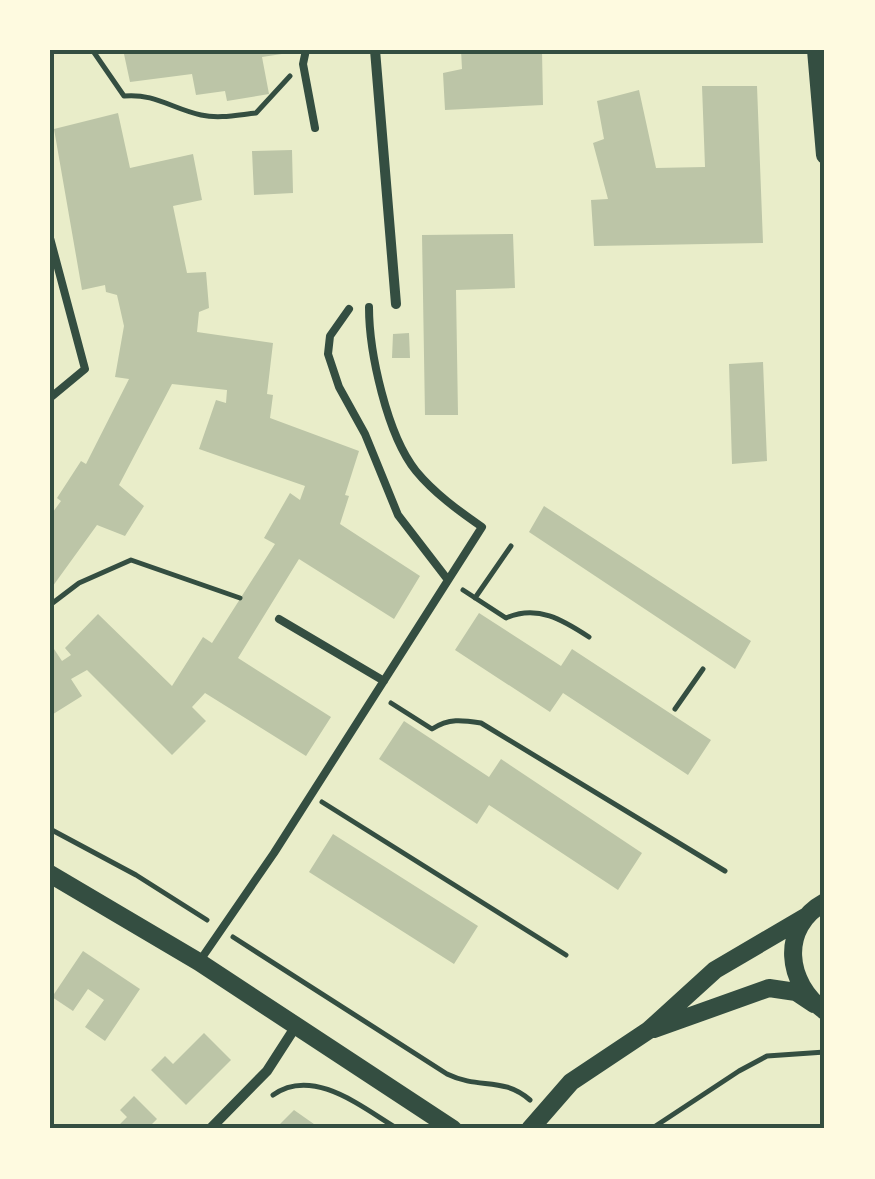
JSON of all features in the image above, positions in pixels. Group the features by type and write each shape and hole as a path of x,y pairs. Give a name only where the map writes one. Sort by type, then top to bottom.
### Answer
{"street":[{"path":"376,50 396,304"},
{"path":"816,50 825,155"},
{"path":"50,874 199,962 452,1129"},
{"path":"819,903 793,945 792,961 803,992 819,1008"},
{"path":"530,1129 571,1082 649,1030 715,970 819,903"},
{"path":"649,1030 769,988 796,992 819,1008"},
{"path":"210,1129 266,1071 296,1026"}],"lane":[{"path":"305,54 315,128"},
{"path":"50,238 85,369 50,398"},
{"path":"199,962 482,528 423,478 402,446 378,382 368,307"},
{"path":"349,309 330,336 328,354 339,387 366,434 398,515 448,580"},
{"path":"278,619 384,681"}],"path":[{"path":"93,50 124,96 161,99 218,118 256,113 264,108 305,54"},
{"path":"476,598 511,546"},
{"path":"50,605 79,583 131,560 240,598"},
{"path":"448,580 506,618 521,611 539,612 563,620 589,637"},
{"path":"676,710 703,669"},
{"path":"376,693 432,730 444,722 481,723 724,871"},
{"path":"310,796 566,955"},
{"path":"50,829 136,874 447,1074 475,1084 516,1088 542,1112"},
{"path":"651,1129 767,1056 825,1052"},
{"path":"269,1097 284,1086 305,1084 323,1088 398,1129"}],"building":[{"path":"133,50 295,52 262,57 269,94 227,101 225,91 196,95 192,74 130,82 124,54"},
{"path":"461,50 542,50 543,105 445,110 443,73 462,69"},
{"path":"702,86 757,86 763,243 594,246 591,200 608,199 593,143 604,139 597,101 639,90 656,168 705,167"},
{"path":"118,113 130,168 193,154 202,200 173,206 187,273 206,272 209,308 199,312 197,332 273,343 267,394 273,395 270,418 359,451 340,524 420,576 394,619 299,559 238,658 331,717 306,756 205,693 192,707 206,721 172,755 87,670 71,679 82,696 50,716 50,643 62,661 71,655 65,648 98,614 172,686 203,637 212,643 275,544 264,538 290,493 300,500 305,486 199,449 216,400 226,403 227,390 172,384 119,485 144,506 125,536 97,525 50,590 50,516 81,461 86,464 129,379 115,377 124,326 117,295 106,292 105,285 82,290 54,129"},
{"path":"292,150 293,193 254,195 252,151"},
{"path":"513,234 515,288 456,290 458,415 425,415 422,235"},
{"path":"409,333 410,358 392,358 393,334"},
{"path":"763,362 767,461 732,464 729,364"},
{"path":"544,506 751,641 735,669 529,532"},
{"path":"479,613 561,666 572,649 711,740 688,775 563,693 550,712 455,650"},
{"path":"404,721 489,777 501,759 642,853 618,890 489,805 477,824 379,759"},
{"path":"333,834 478,926 454,964 309,872"},
{"path":"83,951 140,989 105,1041 85,1027 104,1000 88,989 73,1011 52,997"},
{"path":"204,1033 231,1060 186,1105 151,1070 165,1056 173,1064"},
{"path":"134,1096 157,1119 147,1129 115,1129 127,1117 120,1110"},
{"path":"294,1110 321,1129 275,1129"}]}
